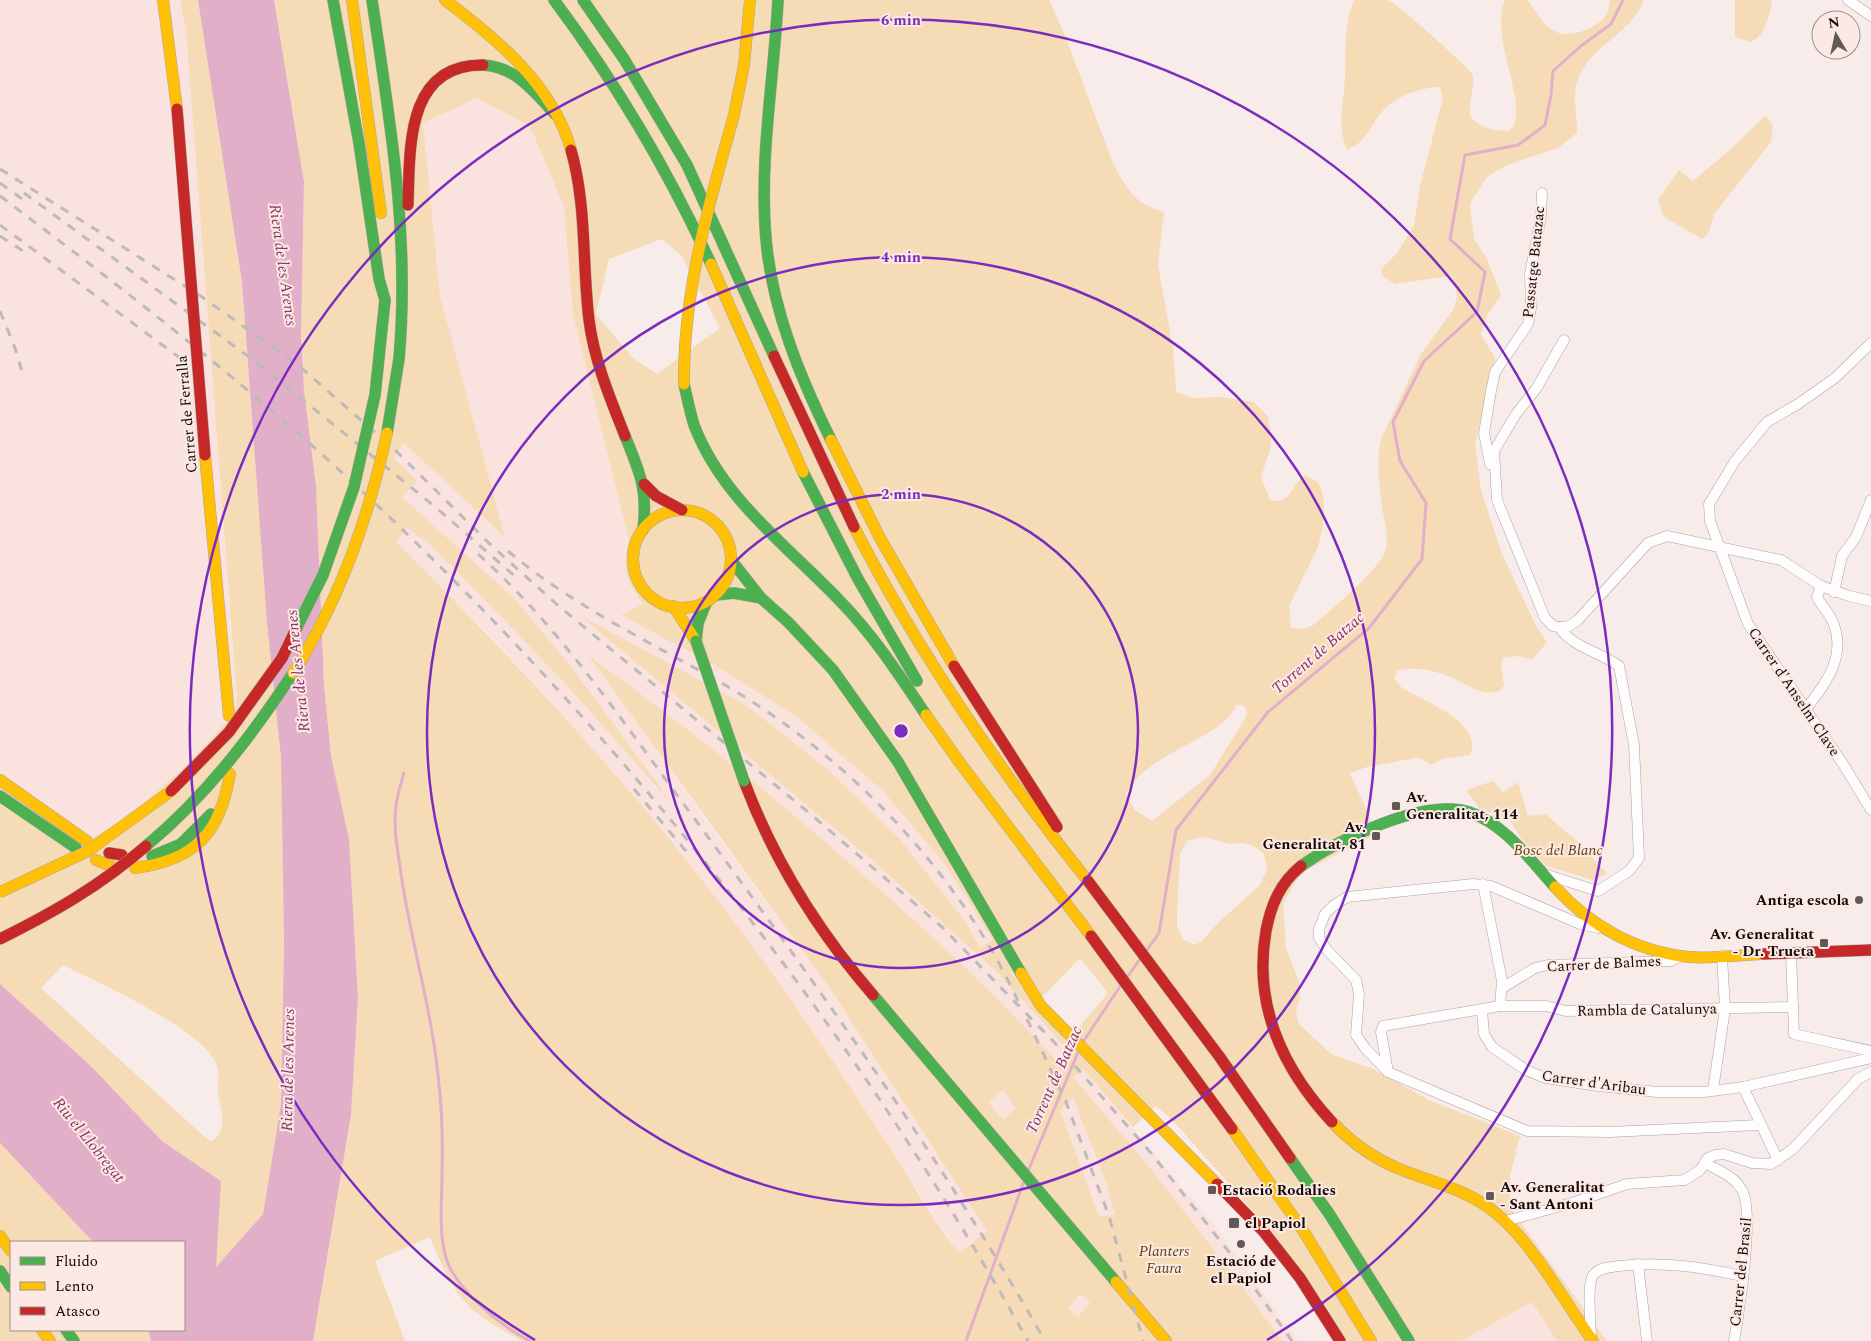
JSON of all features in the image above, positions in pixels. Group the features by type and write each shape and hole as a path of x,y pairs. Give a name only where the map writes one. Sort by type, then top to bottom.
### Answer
{"main road":[{"name":"Carrer de Ferralla","path":"163,0 177,109 229,716"},
{"path":"0,892 70,864 147,814 195,772 234,728 268,679 318,587 341,530 359,472 376,396 385,300 380,255 333,0"},
{"path":"352,0 378,178 380,255"},
{"path":"372,0 397,180 404,248"},
{"path":"445,0 509,51 535,80 556,115 572,153 583,208 584,273 594,344 608,389 644,484 643,530 634,551 635,573 646,592 655,599 673,606 691,606 711,598 734,593 760,598"},
{"path":"554,0 619,92 665,171 688,216 792,448 835,538 896,647 975,770 993,805"},
{"path":"583,0 624,59 687,165 820,458 884,584 968,721 1035,815 1076,862 1185,1008 1330,1214 1408,1341"},
{"path":"750,0 744,65 734,115 690,282 683,341 684,384 687,402 697,435 723,481 750,513 824,583 854,616 900,677 964,772 993,805 1158,1026 1304,1232 1371,1341"},
{"path":"778,0 764,196 770,266 786,334 801,374 838,456 895,569 955,670 1076,862"},
{"path":"0,939 42,919 89,892 153,841 196,800 260,722 312,640 345,571 357,540 374,484 399,359 412,133 416,110 422,96 432,84 453,70 467,66 487,65 505,69 516,75 556,115"},
{"path":"644,484 656,496 684,510 703,515 721,529 730,549 731,560 727,579 711,598 698,623 696,641"},
{"path":"643,530 659,516 672,511 684,510"},
{"path":"731,560 760,598 775,609 812,648 866,714 898,762 1034,996 1051,1018 1264,1232 1298,1276 1340,1341"},
{"path":"673,606 696,641 763,833 779,866 818,927 852,971 1166,1341"},
{"path":"135,868 166,863 200,842 218,821 224,806 230,774"},
{"path":"0,780 88,842"},
{"path":"152,856 181,844 192,835 215,810 227,791"},
{"path":"0,796 76,848"},
{"path":"1592,1340 1532,1253 1506,1221 1476,1198 1401,1169 1366,1152 1328,1118 1298,1082 1275,1041 1264,999 1262,956 1270,915 1287,877 1298,866 1317,854 1417,812 1434,808 1451,808 1478,815 1502,832 1580,913 1604,929 1634,942 1681,956 1871,950"},
{"path":"109,853 122,855"},
{"path":"96,860 111,866"},
{"path":"0,1236 10,1251"},
{"path":"0,1271 10,1285"}],"street":[{"path":"1848,0 1871,16"},
{"name":"Passatge Batazac","path":"1541,873 1598,891 1630,871 1639,858 1634,745 1619,666 1605,656 1567,639 1559,627 1553,626 1545,618 1497,500 1484,433 1495,372 1528,324 1531,308 1530,274 1541,216 1542,193"},
{"name":"Passatge Batazac","path":"1497,500 1494,451 1516,414 1536,389 1564,340"},
{"name":"Carrer d'Anselm Clave","path":"1871,343 1835,378 1767,422 1735,461 1709,504 1710,521 1748,624 1843,764 1871,810"},
{"path":"1834,592 1842,556 1856,537 1871,500"},
{"path":"1559,627 1569,626 1578,620 1648,543 1667,536 1782,560 1821,586 1834,592 1871,601"},
{"path":"1805,710 1830,676 1837,651 1834,626 1817,597 1821,586"},
{"path":"1388,1072 1381,1032 1382,1026 1500,1006 1502,988 1482,884"},
{"path":"1604,929 1588,926 1482,884 1347,897 1325,914 1319,929 1321,943 1356,980 1358,986 1356,1035 1365,1048 1388,1072 1527,1131 1610,1132 1759,1125"},
{"path":"1791,953 1794,1034 1871,1052"},
{"name":"Carrer de Balmes","path":"1502,988 1534,968 1548,965 1671,961 1681,956"},
{"path":"1713,1090 1724,1009 1722,956"},
{"name":"Rambla de Catalunya","path":"1500,1006 1546,1006 1566,1011 1793,1007"},
{"name":"Carrer d'Aribau","path":"1482,1010 1484,1034 1492,1046 1535,1075 1641,1091 1713,1090 1743,1087 1871,1058"},
{"path":"1506,1221 1575,1202 1627,1184 1685,1180 1705,1164 1708,1158 1724,1154 1762,1165 1771,1164 1793,1149 1858,1080 1871,1072"},
{"path":"1743,1087 1759,1125 1778,1160"},
{"name":"Carrer del Brasil","path":"1705,1164 1731,1177 1745,1196 1747,1215 1734,1341"},
{"path":"1638,1264 1647,1341"},
{"path":"1592,1340 1589,1283 1594,1273 1604,1268 1638,1264 1701,1268 1742,1276"}],"shaded area":[{"path":"0,0 180,0 186,30 237,699 233,715 182,769 131,814 91,838 0,774"},
{"path":"477,98 530,126 564,207 573,314 629,541 625,551 631,590 643,604 621,615 723,670 797,717 883,791 946,866 994,940 981,947 965,921 899,838 825,767 746,705 584,618 872,860 996,971 1069,1050 1058,1063 975,977 842,856 661,708 590,656 712,829 829,987 987,1231 959,1253 862,1106 752,946 662,831 594,750 491,636 395,542 408,528 434,548 562,680 671,801 573,669 516,600 402,497 394,458 404,443 505,536 440,296 423,123"},
{"path":"1082,1068 1214,1225 1298,1341 1282,1341 1155,1174 1074,1078"},
{"path":"1003,1090 1017,1108 1003,1120 988,1102"},
{"path":"1073,1098 1106,1182 1115,1215 1099,1217 1060,1110"},
{"path":"1080,1294 1090,1302 1078,1317 1068,1309"},
{"path":"1532,1302 1557,1341 1461,1341"}],"green space":[{"path":"180,0 198,0 242,282 267,623 281,758 284,943 281,1104 263,1214 215,1268 221,1181 162,1141 91,1066 0,984 0,774 92,838 131,814 182,769 233,715 237,699 186,30","holes":["63,965 170,1021 206,1049 217,1067 218,1095 222,1117 220,1132 212,1141 207,1139 41,988"]},
{"name":"Planters Faura","path":"274,0 1049,0 1064,33 1113,163 1132,194 1145,204 1164,212 1158,265 1173,348 1176,392 1192,398 1220,397 1254,402 1268,416 1271,437 1270,450 1261,477 1270,500 1283,500 1305,475 1318,482 1321,488 1324,502 1323,526 1318,547 1289,606 1291,627 1304,628 1316,623 1366,577 1376,566 1386,549 1386,528 1378,473 1381,439 1421,354 1453,310 1457,297 1454,282 1450,276 1395,284 1382,276 1381,269 1398,252 1414,225 1420,186 1443,98 1440,87 1416,91 1400,98 1386,107 1364,138 1347,150 1342,131 1342,112 1347,27 1354,0 1388,0 1418,23 1472,74 1470,116 1488,128 1509,131 1515,121 1516,107 1502,34 1501,16 1505,0 1527,0 1547,26 1561,34 1568,34 1588,29 1600,22 1606,14 1610,0 1644,0 1630,23 1590,59 1583,70 1577,82 1575,94 1577,133 1558,148 1507,165 1487,177 1472,200 1470,207 1474,239 1486,257 1501,295 1488,314 1481,334 1495,358 1475,443 1481,490 1502,554 1536,626 1547,642 1532,660 1518,656 1503,658 1501,664 1504,685 1500,691 1480,691 1437,672 1417,669 1397,671 1394,678 1402,688 1450,714 1461,723 1469,733 1472,743 1470,755 1442,759 1431,765 1422,759 1416,758 1367,767 1350,773 1377,834 1308,869 1295,882 1283,904 1286,948 1299,982 1300,999 1296,1010 1298,1023 1331,1054 1373,1069 1429,1100 1520,1136 1510,1176 1509,1206 1607,1341 1557,1341 1532,1302 1461,1341 1345,1341 1263,1222 1173,1121 1156,1106 1133,1127 1082,1068 1074,1078 1155,1174 1282,1341 522,1341 488,1322 466,1303 447,1275 430,1237 375,1261 405,1341 313,1341 351,1115 358,998 349,839 331,756 324,685 316,486 304,390 301,336 304,182","holes":["477,98 530,126 564,207 573,314 629,541 626,550 625,566 629,582 643,604 621,615 723,670 797,717 883,791 946,866 993,940 980,947 965,921 899,838 825,767 746,705 581,616 872,860 996,971 1068,1050 1058,1062 974,976 834,850 689,730 588,655 829,987 987,1231 959,1253 933,1217 842,1075 771,971 670,839 537,687 396,542 408,528 434,548 562,680 675,807 573,669 516,600 402,497 417,481 394,458 404,443 505,537 440,296 423,123","662,239 681,255 720,328 657,374 633,358 596,314 609,259","1236,705 1242,705 1247,710 1246,717 1210,775 1152,821 1135,810 1126,795 1135,780 1166,757 1217,727 1229,717","1204,837 1229,844 1243,843 1254,846 1264,854 1267,869 1260,885 1218,923 1202,941 1195,945 1184,940 1177,927 1180,854 1188,840","1080,958 1108,993 1075,1032 1048,1009 1042,997","1003,1090 1016,1108 1003,1120 988,1102","1073,1098 1106,1182 1115,1214 1099,1217 1060,1110","1080,1294 1090,1302 1078,1317 1068,1309"]},
{"path":"1735,0 1772,0 1763,30 1751,42 1735,37"},
{"path":"1765,116 1773,125 1771,142 1714,214 1709,232 1702,239 1664,217 1658,200 1679,170 1693,181 1732,148"},
{"name":"Bosc del Blanc","path":"1493,781 1503,792 1518,782 1528,816 1545,814 1583,846 1607,874 1593,880 1546,866 1522,840 1511,822 1479,808 1466,790"},
{"path":"0,1143 92,1241 10,1241 10,1331 148,1331 151,1341 0,1341"}],"water":[{"path":"198,0 274,0 304,182 301,336 304,390 316,486 324,685 331,756 349,839 358,998 351,1115 313,1341 151,1341 148,1331 185,1331 185,1241 92,1241 0,1143 0,984 91,1066 162,1141 221,1181 216,1267 263,1214 281,1104 284,943 281,758 267,623 242,282"}],"waterway":[{"name":"Torrent de Batzac","path":"1147,950 1159,933 1176,830 1268,712 1369,628 1422,559 1426,503 1400,461 1393,422 1424,361 1477,312 1485,272 1450,239 1465,155 1518,145 1545,125 1551,95 1553,71 1581,46 1611,24 1623,0"},
{"path":"404,773 398,794 395,831 405,899 431,1024 438,1075 442,1124 441,1218 444,1251 453,1272 471,1296 507,1327 530,1341"},
{"name":"Torrent de Batzac","path":"1128,976 1140,959"},
{"name":"Torrent de Batzac","path":"1083,1042 1121,985"},
{"name":"Torrent de Batzac","path":"1028,1171 1079,1050"},
{"name":"Torrent de Batzac","path":"966,1341 1024,1181"}],"railway":[{"path":"0,169 202,297 298,365 396,451 493,547 561,608 808,812 942,927 1054,1042 1151,1153 1229,1252 1292,1341"},
{"path":"0,183 28,203"},
{"path":"24,193 256,362 433,505 517,578"},
{"path":"0,196 185,339 275,413 362,491 459,586 552,684 642,785 728,890 809,999 887,1110 960,1224 1028,1341"},
{"path":"0,225 184,361"},
{"path":"0,236 23,251"},
{"path":"0,311 15,348 22,372"},
{"path":"508,551 560,590 588,608 730,688 774,717 817,749 858,784 897,823 933,864 965,908 994,954 1018,1001"},
{"path":"478,554 539,615 594,682 789,948 922,1141 1006,1274 1045,1341"},
{"path":"634,789 690,856"},
{"path":"1027,1019 1066,1102 1109,1216 1143,1341"}],"traffic: fast":[{"path":"333,0 359,143 379,279 385,300"},
{"path":"372,0 391,135 400,223 402,313 399,359"},
{"path":"554,0 599,63 640,128 677,195 711,264"},
{"path":"583,0 624,59 687,165 774,356"},
{"path":"778,0 764,179 764,209 769,265 774,291 789,342 798,367 831,440"},
{"path":"483,65 506,70 524,82 556,115"},
{"path":"296,629 323,575 354,487 375,395 385,300"},
{"path":"387,433 399,359"},
{"path":"684,384 694,425 706,452 721,476 759,521 853,615 886,657 926,715"},
{"path":"625,436 641,481 644,503 643,530"},
{"path":"803,472 858,579 917,681"},
{"path":"731,560 761,598 788,622 833,670 898,762 1021,973"},
{"path":"716,595 734,593 761,598"},
{"path":"696,641 698,623 707,601"},
{"path":"696,641 744,781"},
{"path":"146,846 188,807 226,765 261,720 293,673"},
{"path":"0,796 76,848"},
{"path":"1301,866 1337,844 1382,824 1406,816 1450,809 1469,812 1494,825 1527,855 1555,887"},
{"path":"152,856 181,844 211,814"},
{"path":"873,995 1116,1282"},
{"path":"1290,1158 1330,1215 1409,1341"},
{"path":"0,1271 10,1286"},
{"path":"67,1331 74,1341"}],"traffic: slow":[{"path":"163,0 177,109"},
{"path":"352,0 381,213"},
{"path":"445,0 503,47 537,84 563,126 571,150"},
{"path":"734,115 744,65 750,0"},
{"path":"684,384 688,315 699,248 734,115"},
{"path":"711,264 803,472"},
{"path":"293,673 325,616 351,557 362,526 387,433"},
{"path":"831,440 880,538 954,666"},
{"path":"205,455 229,716"},
{"path":"682,510 701,514 716,525 727,540 731,559 727,578 716,593 701,604 682,608 663,604 648,593 637,578 633,559 637,540 648,525 663,514 682,510"},
{"path":"854,527 905,620 962,710 1023,797 1088,881"},
{"path":"673,606 696,641"},
{"path":"926,715 1091,936"},
{"path":"135,868 174,858 202,840 212,828 220,812 230,774"},
{"path":"0,780 88,842"},
{"path":"0,892 88,851 171,791"},
{"path":"96,860 111,866"},
{"path":"1555,887 1583,914 1599,925 1633,943 1651,949 1689,957 1763,954"},
{"path":"1021,973 1041,1006 1217,1184"},
{"path":"1332,1122 1370,1154 1397,1168 1464,1193 1501,1217 1530,1249 1593,1341"},
{"path":"1232,1129 1304,1232 1371,1341"},
{"path":"0,1236 10,1250"},
{"path":"1116,1282 1166,1341"},
{"path":"43,1331 50,1341"}],"traffic: jam":[{"path":"408,205 412,136 417,114 426,94 439,79 457,68 483,65"},
{"path":"177,109 205,455"},
{"path":"571,150 580,192 591,335 603,379 625,436"},
{"path":"774,356 854,527"},
{"path":"644,484 656,496 682,510"},
{"path":"171,791 229,732 282,658 296,629"},
{"path":"954,666 1057,827"},
{"path":"744,781 769,839 799,894 833,945 873,995"},
{"path":"0,939 39,919 94,886 146,846"},
{"path":"109,853 122,855"},
{"path":"1301,866 1282,887 1271,912 1266,931 1263,958 1264,984 1268,1010 1275,1034 1286,1057 1299,1080 1332,1122"},
{"path":"1088,881 1219,1056 1290,1158"},
{"path":"1091,936 1232,1129"},
{"path":"1763,954 1871,950"},
{"path":"1217,1184 1264,1232 1300,1278 1340,1341"}],"place":[{"name":"Av. Generalitat, 114","path":"1396,806"},
{"name":"Av. Generalitat, 81","path":"1376,836"},
{"name":"Antiga escola","path":"1859,900"},
{"name":"Av. Generalitat - Dr. Trueta","path":"1824,943"},
{"name":"Estació Rodalies","path":"1212,1190"},
{"name":"Av. Generalitat - Sant Antoni","path":"1490,1196"},
{"name":"el Papiol","path":"1234,1223"},
{"name":"Estació de el Papiol","path":"1241,1244"}],"water label":[{"name":"Riera de les Arenes","path":"283,265"},
{"name":"Riera de les Arenes","path":"298,671"},
{"name":"Riera de les Arenes","path":"288,1070"},
{"name":"Riu el Llobregat","path":"89,1140"}]}
